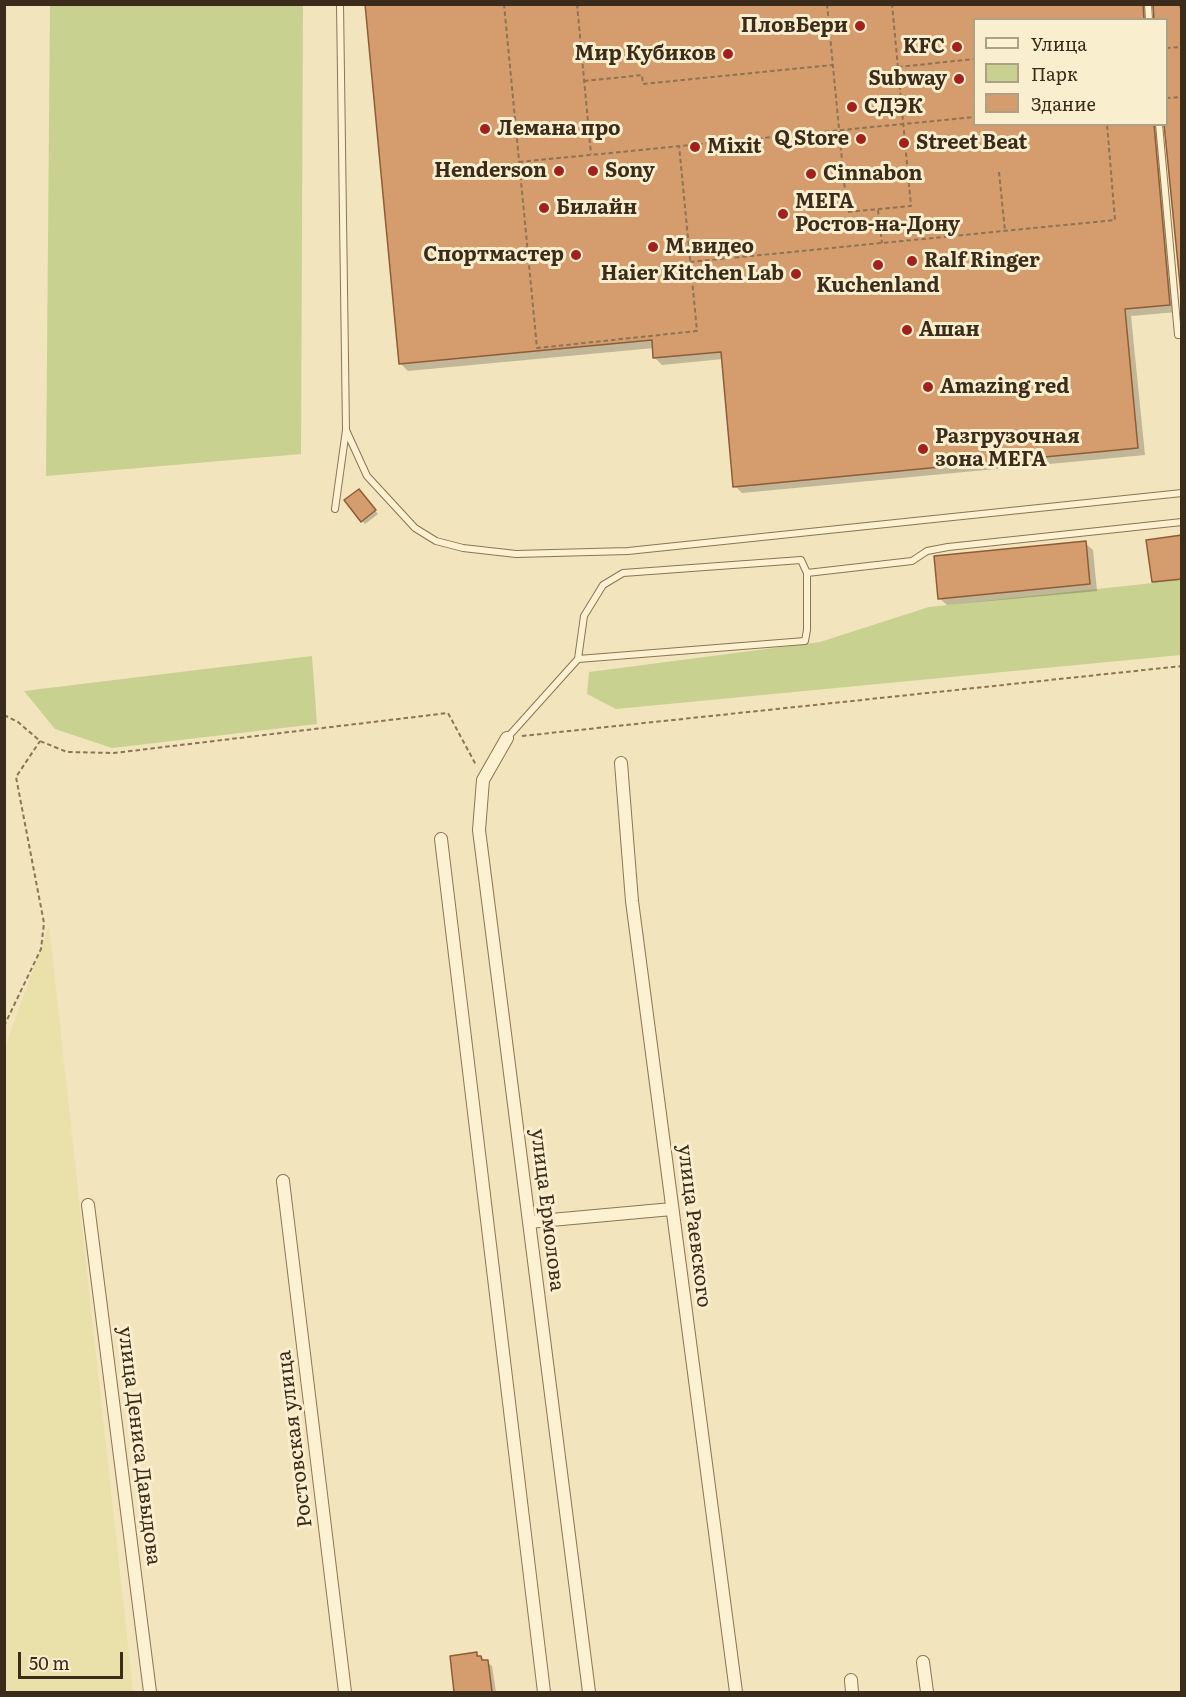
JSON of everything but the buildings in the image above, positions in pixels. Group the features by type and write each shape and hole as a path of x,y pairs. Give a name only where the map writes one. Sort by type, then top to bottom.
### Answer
{"street":[{"name":"улица Ермолова","path":"507,738 483,780 479,830 589,1692"},
{"name":"улица Раевского","path":"621,763 632,901 736,1692"},
{"path":"441,839 544,1692"},
{"name":"Ростовская улица","path":"284,1181 345,1692"},
{"name":"улица Дениса Давыдова","path":"88,1205 150,1692"},
{"path":"530,1222 672,1209"},
{"path":"922,1662 927,1692"}],"lane":[{"path":"335,509 346,430 340,4"},
{"path":"1159,126 1178,335 1182,335"},
{"path":"346,430 367,476 390,504 415,528 436,541 463,548 516,554 628,551 1182,493"},
{"path":"807,573 912,561 927,551 948,547 1182,522"},
{"path":"507,738 578,659 584,616 603,585 623,573 801,560 807,573 805,641 578,659"}],"path":[{"path":"504,4 537,348 697,331 679,145"},
{"path":"577,4 591,154"},
{"path":"827,4 847,213 911,206 892,4"},
{"path":"1180,4 1182,19"},
{"path":"898,67 973,59"},
{"path":"584,81 642,75 642,84 833,65"},
{"path":"519,162 973,117"},
{"path":"690,262 1115,220 1107,126"},
{"path":"999,172 1005,231"},
{"path":"878,209 882,243"},
{"path":"507,738 1182,666"},
{"path":"4,714 18,722 40,741 66,752 114,753 448,713 483,780"},
{"path":"4,1026 41,949 44,923 16,777 40,741"}],"shaded area":[{"path":"49,926 133,1692 5,1692 5,1047"}],"green space":[{"path":"50,5 303,5 301,454 46,476"},
{"path":"1181,580 1181,655 616,709 587,694 589,672 820,642 929,607"},
{"path":"312,656 317,724 112,748 55,729 24,691"}],"place":[{"name":"ПловБери","path":"860,26"},
{"name":"KFC","path":"957,47"},
{"name":"Мир Кубиков","path":"728,54"},
{"name":"Subway","path":"959,79"},
{"name":"СДЭК","path":"852,107"},
{"name":"Лемана про","path":"485,129"},
{"name":"Q Store","path":"861,139"},
{"name":"Street Beat","path":"904,143"},
{"name":"Mixit","path":"695,147"},
{"name":"Henderson","path":"559,171"},
{"name":"Sony","path":"593,171"},
{"name":"Cinnabon","path":"811,174"},
{"name":"Билайн","path":"544,208"},
{"name":"МЕГА Ростов-на-Дону","path":"783,214"},
{"name":"М.видео","path":"653,247"},
{"name":"Спортмастер","path":"576,255"},
{"name":"Ralf Ringer","path":"912,261"},
{"name":"Kuchenland","path":"878,265"},
{"name":"Haier Kitchen Lab","path":"796,274"},
{"name":"Ашан","path":"907,330"},
{"name":"Amazing red","path":"928,387"},
{"name":"Разгрузочная зона МЕГА","path":"923,449"}]}
